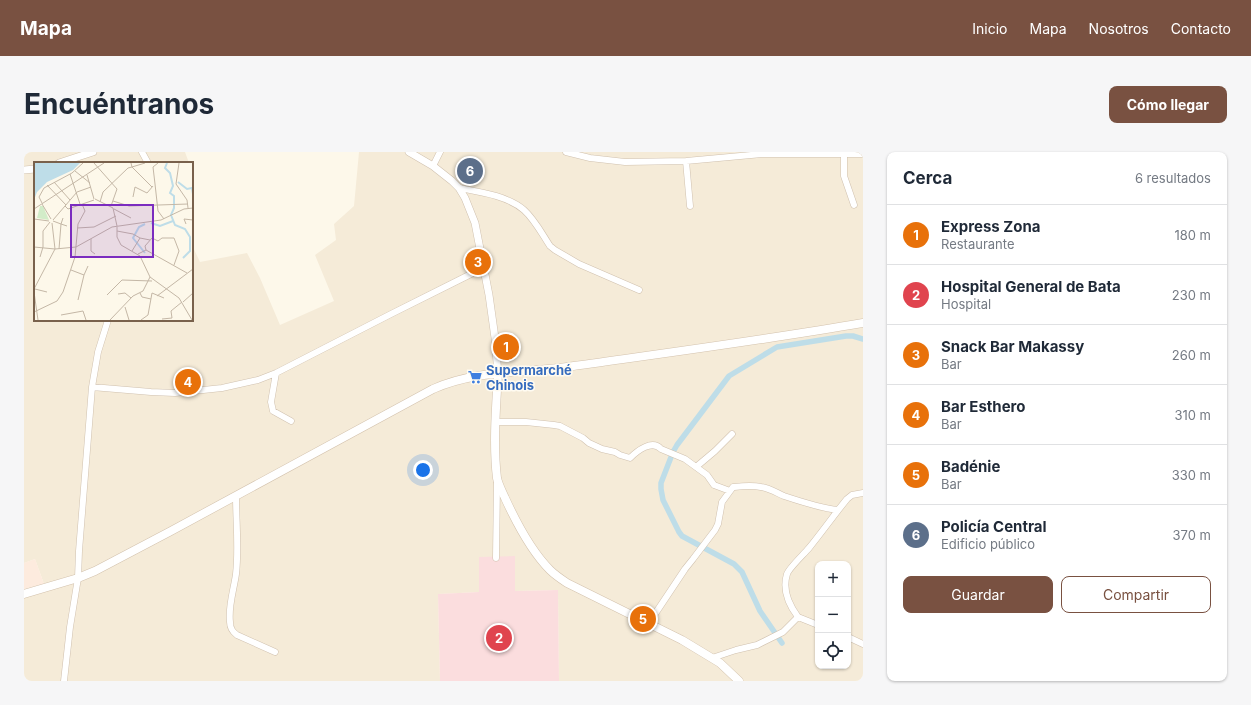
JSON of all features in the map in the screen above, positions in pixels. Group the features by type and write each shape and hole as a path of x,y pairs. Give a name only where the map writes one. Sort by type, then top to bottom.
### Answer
{"main road":[{"path":"24,594 78,578 95,571 433,389 461,379 472,376 565,367 863,323"},
{"path":"498,374 496,422 497,479 512,513 529,542 549,569 567,583 682,640 720,663 739,681"}],"street":[{"path":"62,162 93,152"},
{"path":"142,152 147,162"},
{"path":"409,152 433,166 459,188 465,198 475,223 484,268 493,317 498,374"},
{"path":"433,166 440,152"},
{"path":"566,152 590,158 625,162 686,161 762,154 863,154"},
{"path":"844,154 844,176 854,205"},
{"path":"686,161 690,206"},
{"path":"24,170 34,169"},
{"path":"459,188 504,199 513,203 524,210 550,246 555,250 579,264 639,290"},
{"path":"92,387 175,393 222,388 258,380 276,373 484,268"},
{"path":"64,681 70,627 78,578 92,387 98,352 108,321"},
{"path":"276,373 271,397 271,406 273,411 291,421"},
{"path":"496,422 548,423 560,426 602,449 630,458 638,450 652,445 659,446 661,449 676,456 681,456 707,475 714,485 730,492"},
{"path":"696,466 715,451 732,434"},
{"path":"496,558 497,479"},
{"path":"649,623 685,569 718,524 722,502 734,487 762,487 810,504 838,510"},
{"path":"815,624 798,617 790,606 786,590 788,573 847,499 852,495 863,492"},
{"path":"236,496 237,559 230,614 231,628 233,632 238,635 275,652"},
{"path":"712,658 757,645 773,638 783,632 798,617"},
{"path":"851,638 863,644"}],"shaded area":[{"path":"24,152 185,152 189,162 34,162 34,321 193,321 193,247 200,262 247,253 260,278 280,325 334,301 315,255 336,240 334,224 354,206 359,152 863,152 863,681 559,681 558,590 515,591 515,557 479,592 438,594 440,681 24,681 24,589 44,584 35,559 24,563"},
{"path":"515,556 515,591 558,590 559,681 440,681 438,594 479,592 479,557"},
{"path":"35,559 44,584 24,589 24,563"}],"waterway":[{"path":"782,643 760,611 742,572 734,564 682,536 663,500 661,483 677,445 729,376 777,347 846,336 853,336 863,339"}],"place":[{"name":"Policía Central","path":"470,171"},
{"name":"Snack Bar Makassy","path":"478,262"},
{"name":"Express Zona","path":"506,347"},
{"name":"Supermarché Chinois","path":"475,377"},
{"name":"Bar Esthero","path":"188,382"},
{"name":"Badénie","path":"643,619"},
{"name":"Hospital General de Bata","path":"499,638"}]}
